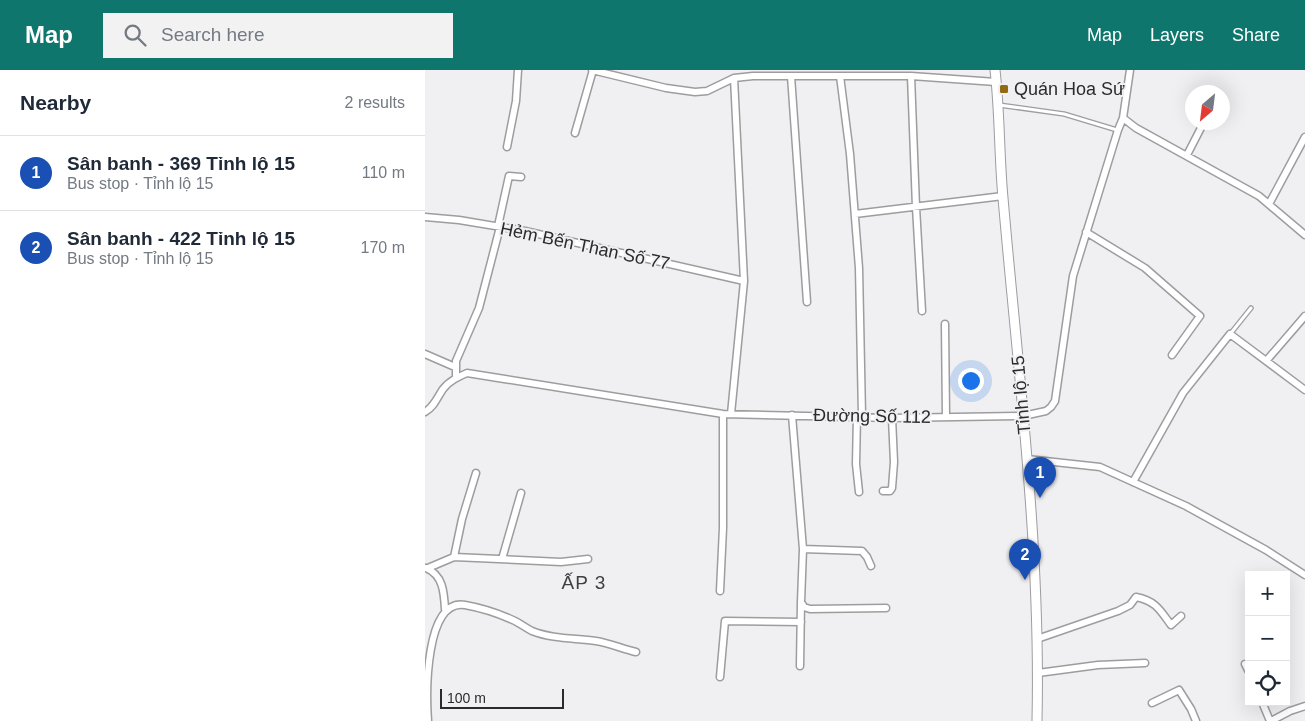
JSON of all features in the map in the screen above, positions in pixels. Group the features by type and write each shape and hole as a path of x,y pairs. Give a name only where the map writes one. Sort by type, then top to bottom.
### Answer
{"main road":[{"name":"Tỉnh lộ 15","path":"995,70 999,105 1003,196 1027,459 1037,639 1037,721"}],"street":[{"path":"507,147 516,101 518,70"},
{"path":"575,133 593,70 612,72 666,88 695,92 707,91 734,78 791,76 911,76 997,82"},
{"name":"Đường Số 112","path":"456,377 467,373 723,414 892,418 1023,416 1046,411 1055,401 1073,276 1117,130 1123,118 1130,70"},
{"path":"791,76 807,302"},
{"path":"839,76 850,154 859,268 860,416 856,464 859,492"},
{"path":"911,76 922,311"},
{"path":"731,414 744,282 734,78"},
{"path":"1123,118 1135,128 1259,196 1305,235"},
{"path":"1187,155 1200,130"},
{"path":"1269,204 1305,137"},
{"path":"425,412 431,408 444,388 456,377 455,366 479,308 509,176 521,178"},
{"path":"855,214 1003,196"},
{"name":"Hẻm Bến Than Số 77","path":"425,217 499,226 612,250 744,282"},
{"path":"1086,232 1145,268 1200,316 1173,355"},
{"path":"1267,360 1305,316"},
{"path":"945,324 946,417"},
{"path":"1133,482 1183,393 1231,334 1305,390"},
{"path":"425,354 455,366"},
{"path":"720,591 723,528 723,414"},
{"path":"791,415 803,549 800,666"},
{"path":"883,491 890,491 892,488 894,462 892,418"},
{"path":"1027,459 1100,468 1187,506 1266,550 1305,575"},
{"path":"454,557 462,519 476,473"},
{"path":"502,559 521,492"},
{"path":"803,549 862,551 871,566"},
{"path":"427,568 454,557 561,562 588,559"},
{"path":"427,568 437,574 441,581 445,608"},
{"path":"1037,639 1118,611 1130,605 1136,597 1148,599 1158,608 1171,625 1181,616"},
{"path":"801,602 804,607 810,609 886,608"},
{"path":"428,721 427,659 430,634 437,618 445,608 463,605 493,612 531,630 549,636 598,641 636,652"},
{"path":"720,677 725,621 801,622"},
{"path":"1038,673 1098,665 1145,662"},
{"path":"1152,703 1179,690 1196,721"},
{"path":"1264,706 1271,721 1289,711 1305,706"}],"lane":[{"path":"999,105 1064,114 1117,130"},
{"path":"1231,334 1251,308"}],"place":[{"name":"Quán Hoa Sứ","path":"1004,89"},
{"name":"Sân banh - 369 Tỉnh lộ 15","path":"1040,498"},
{"name":"Sân banh - 422 Tỉnh lộ 15","path":"1025,580"}],"district":[{"name":"ẤP 3","path":"584,582"}]}
